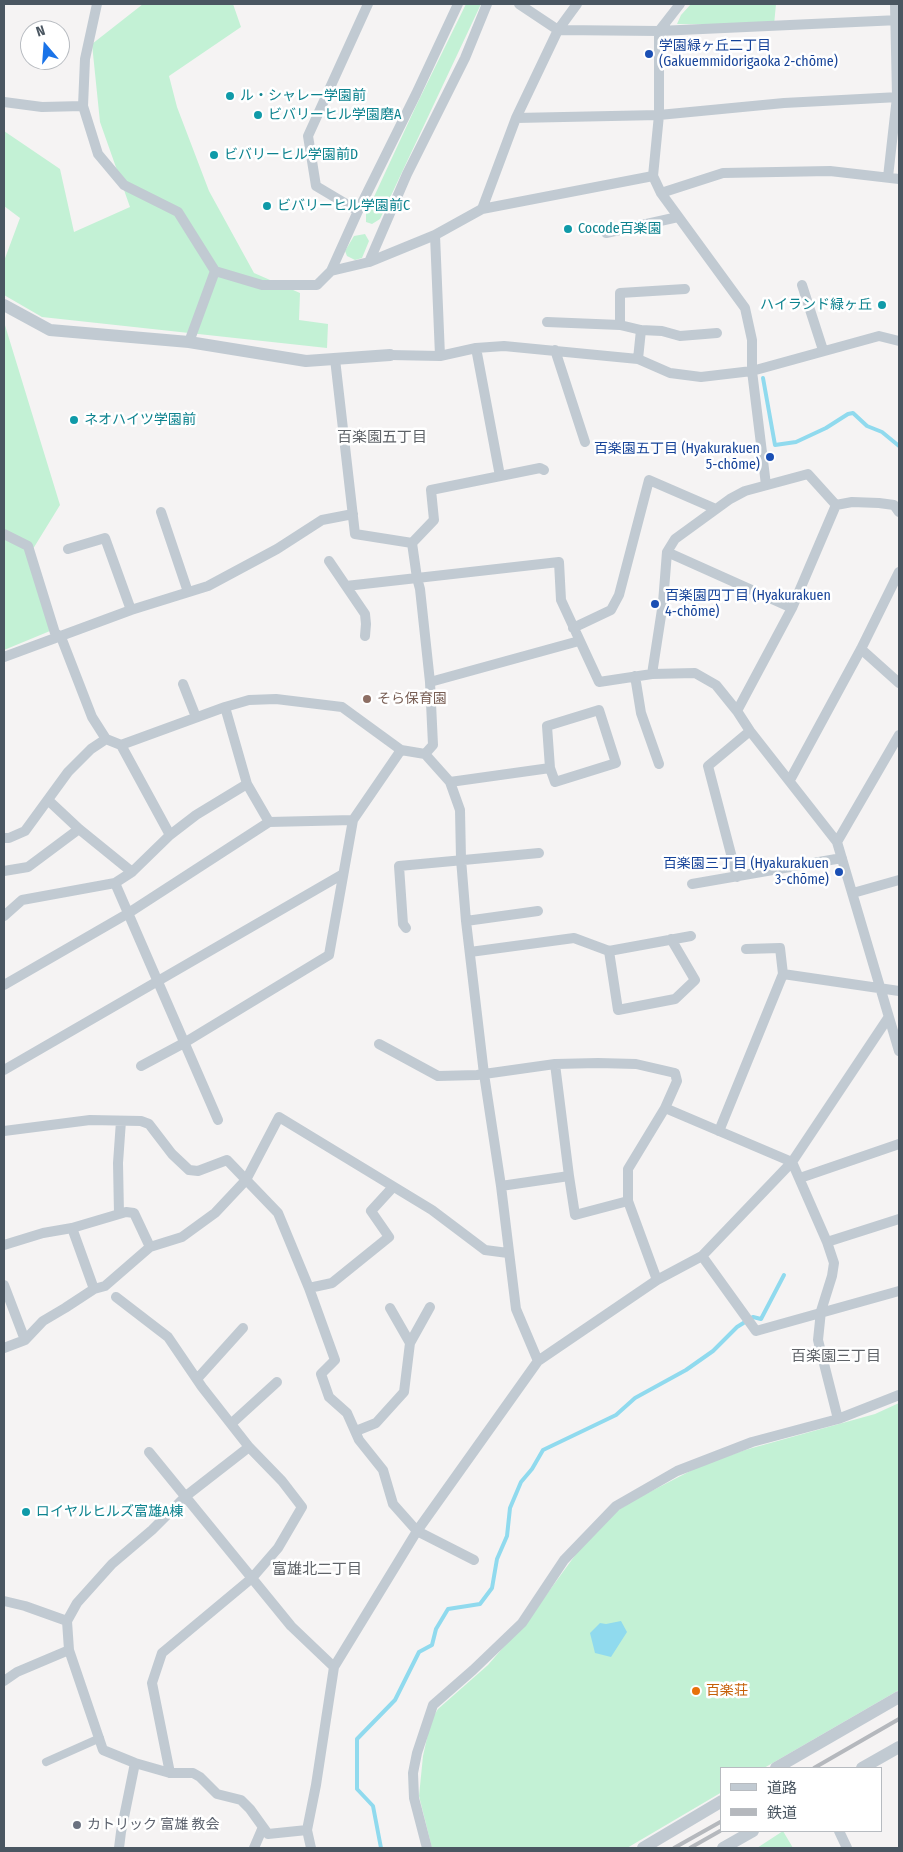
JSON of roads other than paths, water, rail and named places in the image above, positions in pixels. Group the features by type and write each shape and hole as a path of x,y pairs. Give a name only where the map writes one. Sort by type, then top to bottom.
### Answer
{"street":[{"path":"97,4 85,59 83,106 98,154 124,185 178,212 214,271 262,285 317,285 331,271 458,4"},
{"path":"358,211 316,186 308,136 368,4"},
{"path":"369,262 407,174 465,58 487,4"},
{"path":"519,4 558,30 659,31 898,20"},
{"path":"482,209 516,118 558,30 577,4"},
{"path":"680,4 659,31 659,115 653,176 661,193 745,308 752,340 752,372 766,485"},
{"path":"888,177 898,97 898,20 895,4"},
{"path":"516,118 659,115 784,103 898,97"},
{"path":"4,102 42,107 83,106"},
{"path":"661,193 723,173 830,171 899,179"},
{"path":"331,271 369,262 435,235 482,209 653,176"},
{"path":"606,232 678,216"},
{"path":"435,235 440,356"},
{"path":"189,342 214,271"},
{"path":"802,285 823,350"},
{"path":"620,325 620,293 685,289"},
{"path":"4,305 50,330 189,342 306,362 390,355 440,356 476,348 504,346 638,359 670,373 701,377 752,372 823,350 879,336 899,341"},
{"path":"547,322 620,325 641,330 662,331 680,336 717,332"},
{"path":"638,359 641,330"},
{"path":"476,348 500,476"},
{"path":"555,350 585,442"},
{"path":"335,360 355,534 412,543"},
{"path":"412,543 434,520 431,490 540,468 544,470"},
{"path":"652,674 667,552 675,539 730,499 745,491 808,474 836,505"},
{"path":"574,628 611,610 620,595 649,480 716,509"},
{"path":"836,505 852,502 880,503 894,505 899,512"},
{"path":"737,711 792,608 836,505"},
{"path":"161,512 188,592"},
{"path":"4,657 131,610 208,586 276,549 322,520 353,514"},
{"path":"4,534 28,546 55,633 61,636 92,717 106,739 121,745 170,836"},
{"path":"68,549 105,538 131,610"},
{"path":"412,543 420,589 430,682 434,745 425,754"},
{"path":"667,552 792,608"},
{"path":"329,561 365,614 365,636"},
{"path":"346,586 558,562 561,600 599,682 652,674 695,673 716,685 837,842 899,1051"},
{"path":"790,780 862,649 899,572"},
{"path":"430,682 579,641"},
{"path":"862,649 899,683"},
{"path":"635,676 641,713 658,764"},
{"path":"183,684 196,717"},
{"path":"121,745 225,706 249,700 276,700 342,707 401,750 425,754 450,782 460,810 461,859 466,921 484,1074 501,1186 516,1309 538,1361"},
{"path":"225,706 247,784 269,822"},
{"path":"599,710 616,763 555,782 550,768 548,726 599,710"},
{"path":"737,877 708,766 750,731"},
{"path":"837,842 899,735"},
{"path":"4,838 9,838 25,831 68,772 91,749 106,739"},
{"path":"141,1066 184,1043 329,955 352,820 401,750"},
{"path":"450,782 550,768"},
{"path":"4,916 22,900 115,883 132,872 170,836 196,815 247,784"},
{"path":"48,800 79,829 132,872"},
{"path":"4,985 128,914 269,822 352,820"},
{"path":"4,871 28,867 79,829"},
{"path":"406,928 403,924 400,866 539,852"},
{"path":"692,884 842,858"},
{"path":"4,1070 343,874"},
{"path":"853,893 899,880"},
{"path":"115,883 218,1120"},
{"path":"466,921 538,911"},
{"path":"470,952 574,938 608,951 691,936"},
{"path":"608,951 618,1010 675,999 696,980 671,939"},
{"path":"719,1131 783,974 780,948 746,949"},
{"path":"783,974 899,991"},
{"path":"311,1848 307,1830 334,1667 417,1531 538,1361 657,1280 702,1256 792,1162 888,1018"},
{"path":"379,1044 438,1076 484,1074 555,1064 636,1064 675,1073 677,1081 665,1108 628,1169 628,1201 657,1280"},
{"path":"555,1064 568,1176 576,1215 628,1201"},
{"path":"665,1108 792,1162 827,1242 834,1263 821,1312 818,1340 838,1419"},
{"path":"4,1348 25,1340 43,1321 94,1289 105,1286 150,1247 182,1237 215,1213 246,1180 279,1117 432,1210 485,1250 508,1253"},
{"path":"4,1131 90,1120 141,1121 149,1124 172,1154 189,1170 198,1171 227,1160 278,1213 310,1288 335,1360 321,1374 329,1397 346,1413 359,1440 382,1470 393,1504 417,1531 474,1560"},
{"path":"119,1214 118,1163 121,1121"},
{"path":"800,1178 899,1144"},
{"path":"501,1186 568,1176"},
{"path":"310,1288 332,1283 389,1237 370,1211 394,1187"},
{"path":"4,1245 126,1212 134,1213 150,1247"},
{"path":"827,1242 899,1218"},
{"path":"72,1228 94,1289"},
{"path":"702,1256 756,1331 899,1290"},
{"path":"4,1285 25,1340"},
{"path":"116,1297 168,1337 197,1380 249,1447 282,1481 302,1507 278,1548 252,1578 162,1653 152,1682 170,1773"},
{"path":"356,1431 376,1423 404,1392 410,1343 430,1307"},
{"path":"390,1308 410,1343"},
{"path":"197,1380 243,1328"},
{"path":"232,1423 277,1382"},
{"path":"426,1848 414,1798 413,1773 417,1753 433,1705 522,1623 564,1560 616,1506 677,1471 752,1442 838,1419 899,1394"},
{"path":"249,1447 186,1496 152,1530 112,1564 77,1603 66,1621 69,1650 104,1750 135,1763 170,1773 193,1773 200,1777 217,1794 241,1800 268,1834 307,1830"},
{"path":"149,1452 290,1626 334,1667"},
{"path":"4,1601 25,1606 66,1621"},
{"path":"4,1681 17,1672 69,1650"},
{"path":"778,1767 899,1698"},
{"path":"46,1762 100,1738"},
{"path":"864,1767 899,1747"},
{"path":"119,1848 135,1763"},
{"path":"643,1848 720,1802"},
{"path":"254,1848 263,1827"},
{"path":"723,1848 751,1832"},
{"path":"839,1832 847,1848"}],"water":[{"path":"621,1621 627,1632 611,1657 595,1653 590,1633 600,1623 606,1624"}],"waterway":[{"path":"763,378 775,445 796,442 853,413 867,426 882,432 899,446"},
{"path":"381,1848 373,1806 357,1789 357,1739 395,1700 419,1652 432,1645 436,1629 448,1609 480,1604 492,1588 497,1559 507,1536 510,1508 521,1482 532,1469 543,1450 616,1415 635,1398 686,1370 713,1351 737,1327 753,1317 761,1319 784,1275"}],"railway":[{"path":"816,1767 899,1719"},
{"path":"674,1848 720,1822"},
{"path":"690,1848 720,1831"}],"place":[{"name":"学園緑ヶ丘二丁目 (Gakuemmidorigaoka 2-chōme)","path":"649,54"},
{"name":"ル・シャレー学園前","path":"230,96"},
{"name":"ビバリーヒル学園磨A","path":"258,115"},
{"name":"ビバリーヒル学園前D","path":"214,155"},
{"name":"ビバリーヒル学園前C","path":"267,206"},
{"name":"Cocode百楽園","path":"568,229"},
{"name":"ハイランド緑ヶ丘","path":"882,305"},
{"name":"ネオハイツ学園前","path":"74,420"},
{"name":"百楽園五丁目 (Hyakurakuen 5-chōme)","path":"770,457"},
{"name":"百楽園四丁目 (Hyakurakuen 4-chōme)","path":"655,604"},
{"name":"そら保育園","path":"367,699"},
{"name":"百楽園三丁目 (Hyakurakuen 3-chōme)","path":"839,872"},
{"name":"ロイヤルヒルズ富雄A棟","path":"26,1512"},
{"name":"百楽荘","path":"696,1691"},
{"name":"カトリック 富雄 教会","path":"77,1825"}],"district":[{"name":"百楽園五丁目","path":"382,438"},
{"name":"百楽園三丁目","path":"836,1357"},
{"name":"富雄北二丁目","path":"317,1570"}]}
